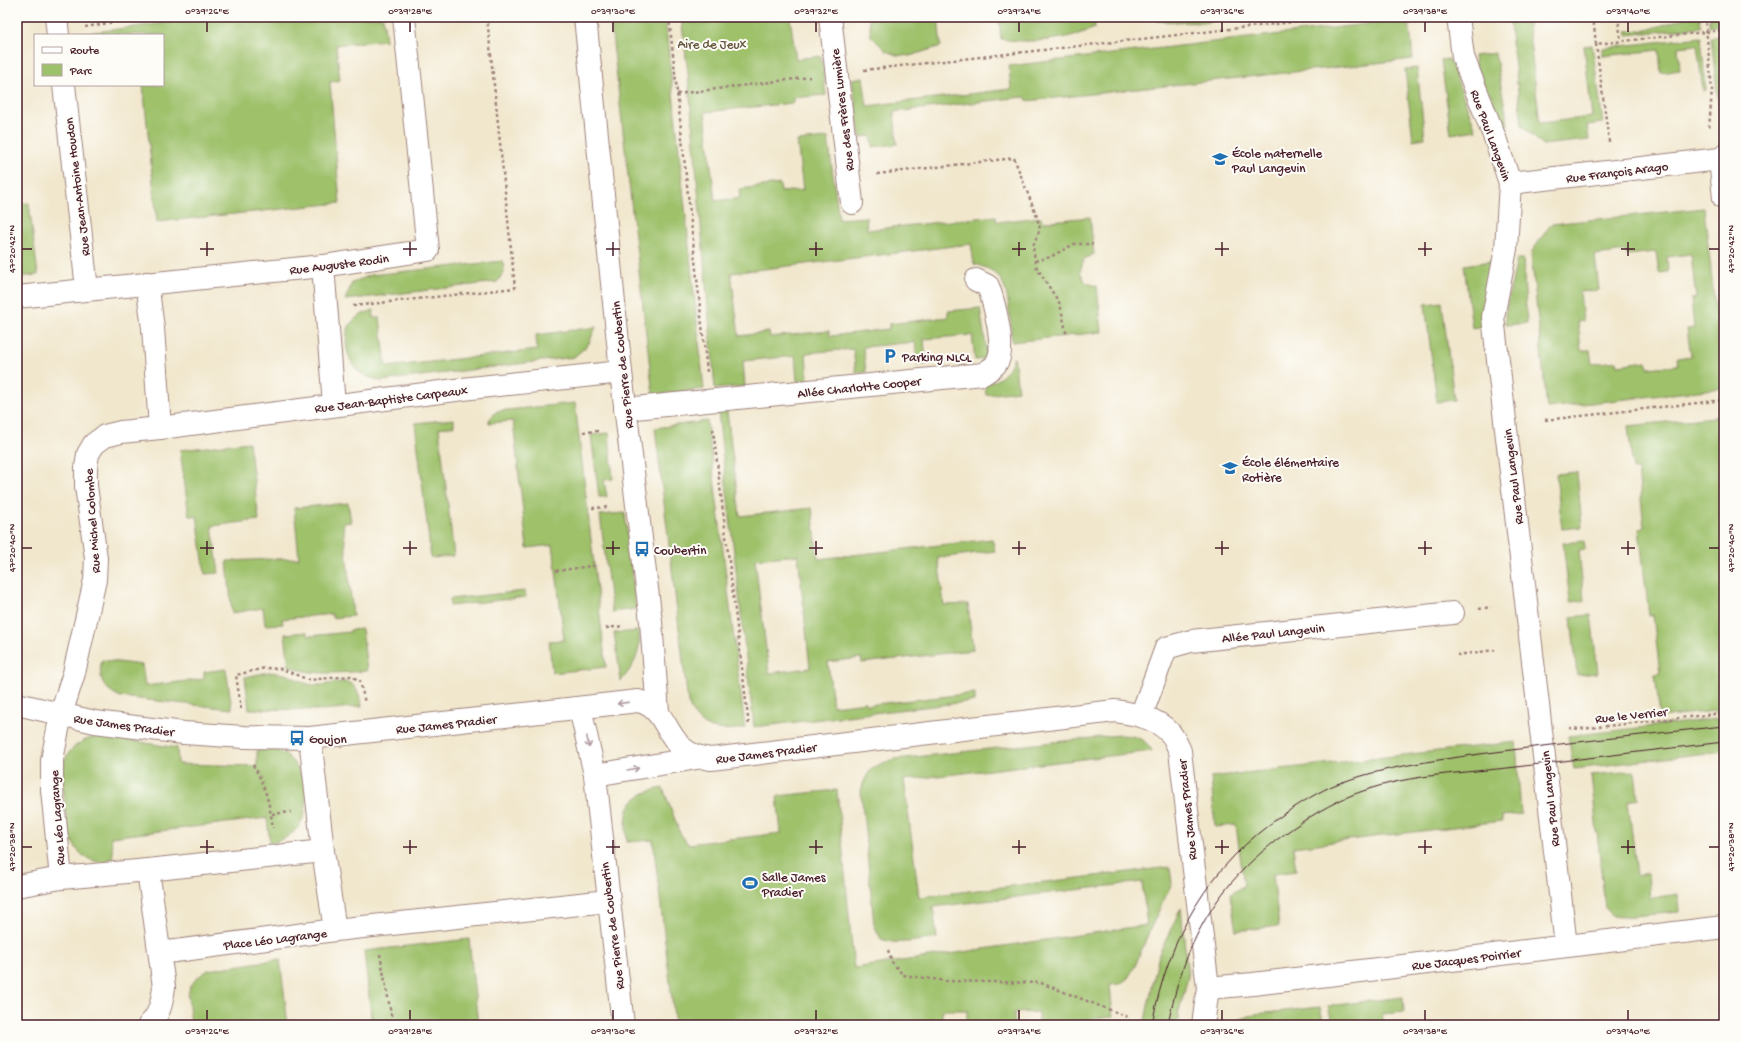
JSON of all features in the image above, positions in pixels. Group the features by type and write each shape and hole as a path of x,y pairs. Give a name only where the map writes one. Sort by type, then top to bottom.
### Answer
{"street":[{"name":"Rue Auguste Rodin","path":"17,297 323,266 428,250 404,17"},
{"name":"Rue Pierre de Coubertin","path":"585,17 621,372 651,622 658,712"},
{"name":"Rue des Frères Lumière","path":"830,17 852,203"},
{"name":"Rue Paul Langevin","path":"1458,17 1463,57 1495,138 1510,183 1506,249 1493,317 1566,946"},
{"name":"Rue Jean-Antoine Houdon","path":"64,86 87,289"},
{"path":"1722,158 1724,198"},
{"name":"Rue François Arago","path":"1510,183 1722,158"},
{"path":"323,266 334,405"},
{"name":"Allée Charlotte Cooper","path":"626,409 983,374 997,363 1000,350 993,301 988,286 976,280"},
{"path":"147,283 153,328 160,428"},
{"name":"Rue Jean-Baptiste Carpeaux","path":"160,428 334,405 621,372"},
{"name":"Rue Michel Colombe","path":"61,714 74,673 95,580 96,558 86,486 88,454 94,444 105,436 121,432 160,428"},
{"name":"Allée Paul Langevin","path":"1140,716 1166,648 1191,641 1453,613"},
{"name":"Rue James Pradier","path":"17,704 95,722 208,735 310,738 638,701 648,703 658,712 670,734 685,751 697,758 711,759 1115,711 1149,718 1170,732 1180,751 1208,988 1203,1025"},
{"name":"Rue Pierre de Coubertin","path":"580,708 595,775 623,1025"},
{"name":"Rue Léo Lagrange","path":"17,886 61,878 52,790 52,760 61,714"},
{"path":"670,734 673,761"},
{"name":"Place Léo Lagrange","path":"160,952 335,930 310,738"},
{"path":"595,775 697,758"},
{"path":"61,878 324,851"},
{"path":"148,870 164,987 162,1005 155,1019 149,1025"},
{"path":"335,930 608,901"},
{"name":"Rue Jacques Poirrier","path":"1208,988 1253,984 1724,928"}],"path":[{"path":"57,28 145,17"},
{"path":"326,309 515,288 486,17"},
{"path":"677,94 836,73 1338,17"},
{"path":"1593,17 1609,142"},
{"path":"1618,17 1621,41"},
{"path":"1705,17 1712,89 1709,130"},
{"path":"1596,44 1724,30"},
{"path":"849,178 1014,158 1037,217 1040,229 1033,246 1037,268 1060,304 1067,336"},
{"path":"1035,261 1050,256 1074,244 1093,244"},
{"path":"1545,420 1724,400"},
{"path":"556,571 598,565"},
{"path":"1457,654 1495,650"},
{"path":"277,856 272,814 262,779 244,751 244,737 236,675 265,668 282,668 308,680 351,676 360,681 366,706"},
{"name":"Rue le Verrier","path":"1541,726 1580,729 1724,713"},
{"path":"374,926 393,1025"},
{"path":"888,950 892,962 902,975 947,981 1042,983 1128,1017"}],"green space":[{"path":"182,17 383,17 386,40 336,45 340,80 330,82 340,203 157,222 143,86 164,86 164,34 79,34 173,22"},
{"path":"610,17 665,17 704,389 653,395"},
{"name":"Aire de Jeux","path":"681,17 790,17 796,59 821,56 826,95 793,98 793,103 705,112 715,201 740,198 739,189 780,184 781,192 803,190 797,141 828,138 839,219 866,217 867,230 996,216 997,222 1041,217 1042,222 1090,217 1094,254 1084,259 1080,272 1086,283 1097,286 1102,332 1012,342 1009,308 1003,283 994,272 974,264 971,244 731,273 739,336 769,332 770,337 829,331 830,336 889,329 889,324 948,317 948,311 980,308 987,354 983,359 975,360 972,335 924,339 926,364 918,365 915,342 863,347 866,372 856,373 853,349 806,353 808,380 797,381 795,356 743,361 745,386 715,389 688,73"},
{"path":"869,17 938,17 941,46 910,56 896,55 886,51 871,36"},
{"path":"999,17 1094,17 1095,28 1073,35 1049,40 1024,41 1001,39"},
{"path":"1155,17 1231,17 1203,23 1156,21"},
{"path":"1509,17 1527,17 1540,123 1592,117 1584,46 1592,45 1603,123 1587,125 1589,140 1542,145 1522,125"},
{"path":"1687,17 1700,17 1701,27 1627,35 1626,31 1647,30"},
{"path":"1709,17 1724,17 1724,24 1709,26"},
{"path":"1409,19 1413,59 1027,101 1026,97 1013,98 894,112 897,144 873,147 871,136 860,137 852,79 863,77 867,106 1011,89 1009,66"},
{"path":"1724,36 1724,51 1722,52 1724,67 1724,126 1721,126 1711,37"},
{"path":"1701,37 1706,90 1703,91 1697,45 1678,47 1680,70 1661,73 1659,50 1603,56 1603,48"},
{"path":"1495,53 1508,124 1503,126 1475,66 1474,56"},
{"path":"1449,59 1476,130 1451,134 1441,60"},
{"path":"1417,68 1425,138 1413,140 1405,69"},
{"path":"17,100 22,141 17,142"},
{"path":"29,203 38,275 17,277 17,250 20,250 17,204"},
{"path":"1704,208 1724,388 1547,408 1531,253 1551,224","holes":["1626,251 1627,255 1656,252 1659,273 1668,272 1667,257 1691,254 1696,298 1691,299 1694,328 1687,329 1691,356 1677,358 1678,365 1648,368 1646,361 1618,365 1617,361 1592,364 1590,350 1581,350 1578,321 1583,321 1580,292 1599,290 1595,255"]},
{"path":"1517,259 1523,259 1527,323 1506,325 1505,314"},
{"path":"503,261 504,272 497,282 345,300 352,283 371,275"},
{"path":"1491,261 1482,311 1483,326 1472,328 1464,265"},
{"path":"1442,302 1454,400 1437,402 1425,304"},
{"path":"374,310 373,318 380,318 386,367 537,350 536,335 596,327 588,345 574,357 381,381 365,376 356,369 349,356 346,341 352,322 359,316"},
{"path":"1014,357 1018,391 986,395 985,385 1003,375 1009,368"},
{"path":"575,403 606,667 552,673 549,641 564,640 553,545 527,548 513,421 489,423 489,420 497,411"},
{"path":"727,412 740,516 812,508 818,559 992,539 995,551 938,558 944,605 968,604 973,650 862,663 861,658 828,662 833,706 866,702 867,705 975,693 975,701 754,727 718,413","holes":["798,555 810,668 769,673 755,559"]},
{"path":"1724,416 1724,710 1660,717 1655,674 1660,673 1653,615 1649,615 1639,529 1644,528 1638,469 1633,470 1628,426"},
{"path":"454,419 454,426 439,428 454,556 431,558 415,423"},
{"path":"707,421 745,728 710,728 698,720 688,703 655,428"},
{"path":"609,433 613,479 604,480 607,497 599,497 591,435"},
{"path":"249,442 259,520 212,526 219,573 205,574 197,516 189,516 180,450"},
{"path":"1577,472 1582,527 1562,529 1556,474"},
{"path":"348,503 351,522 343,523 353,616 332,618 332,614 282,619 283,624 265,625 263,608 232,613 227,561 299,558 294,508"},
{"path":"625,513 636,609 612,612 600,515"},
{"path":"1584,541 1585,549 1579,550 1584,601 1570,602 1563,543"},
{"path":"525,591 526,597 450,606 450,599"},
{"path":"1591,615 1598,673 1577,675 1571,617"},
{"path":"362,629 367,671 318,673 308,672 289,666 285,634 307,632 308,636 350,632 350,630"},
{"path":"639,631 639,646 636,658 621,681 614,633"},
{"path":"102,660 142,665 145,686 204,679 204,672 226,669 232,709 121,697 110,691 103,683 100,672"},
{"path":"269,672 285,674 308,684 317,685 348,682 354,686 362,706 323,710 249,709 245,677"},
{"path":"1724,718 1724,751 1574,769 1568,736"},
{"path":"1119,735 1143,740 1152,751 904,780 919,897 1170,867 1172,883 1151,927 1135,966 1128,978 1120,984 1110,985 1113,1017 1062,1022 1062,1025 1038,1025 1038,1012 1014,1013 1014,1025 967,1025 967,1010 942,1010 942,1025 675,1025 653,840 627,842 626,820 630,805 635,799 651,791 663,788 680,833 688,844 781,833 777,796 837,790 854,968 1147,925 1142,882 933,907 937,938 908,942 888,941 881,939 874,925 861,791 866,778 872,769 882,763 896,759"},
{"path":"109,737 177,748 178,764 257,766 257,750 276,750 286,755 300,772 306,794 304,816 299,826 290,835 270,844 267,818 111,837 114,863 99,862 88,858 79,852 69,833 62,772 63,763 71,750 87,739"},
{"path":"1516,742 1521,814 1502,816 1502,821 1293,847 1296,871 1273,874 1279,926 1236,931 1230,895 1244,885 1236,825 1215,827 1211,777"},
{"path":"1635,771 1638,799 1628,801 1637,875 1648,873 1650,898 1678,894 1679,912 1621,917 1613,916 1605,908 1591,775"},
{"path":"1181,908 1188,977 1177,1025 1144,1025 1159,954"},
{"path":"469,939 478,1025 372,1025 364,951"},
{"path":"280,959 288,1025 191,1025 188,996 190,986 197,978 208,970"},
{"path":"1403,997 1404,1012 1382,1014 1384,1025 1333,1025 1328,1006"},
{"path":"1320,1007 1324,1025 1235,1025 1238,1020 1256,1014"}],"tram line":[{"path":"1152,1025 1159,992 1181,933 1196,905 1213,880 1234,856 1257,834 1284,814 1324,790 1337,784 1372,773 1425,762 1541,746 1724,726"},
{"path":"1168,1025 1175,993 1196,936 1210,911 1227,888 1247,866 1270,846 1296,826 1337,802 1354,794 1381,785 1419,778 1724,742"}],"place":[{"name":"École maternelle Paul Langevin","path":"1220,159"},
{"name":"Parking NLCL","path":"890,356"},
{"name":"École élémentaire Rotière","path":"1230,468"},
{"name":"Coubertin","path":"642,549"},
{"name":"Goujon","path":"297,738"},
{"name":"Salle James Pradier","path":"750,883"}]}
